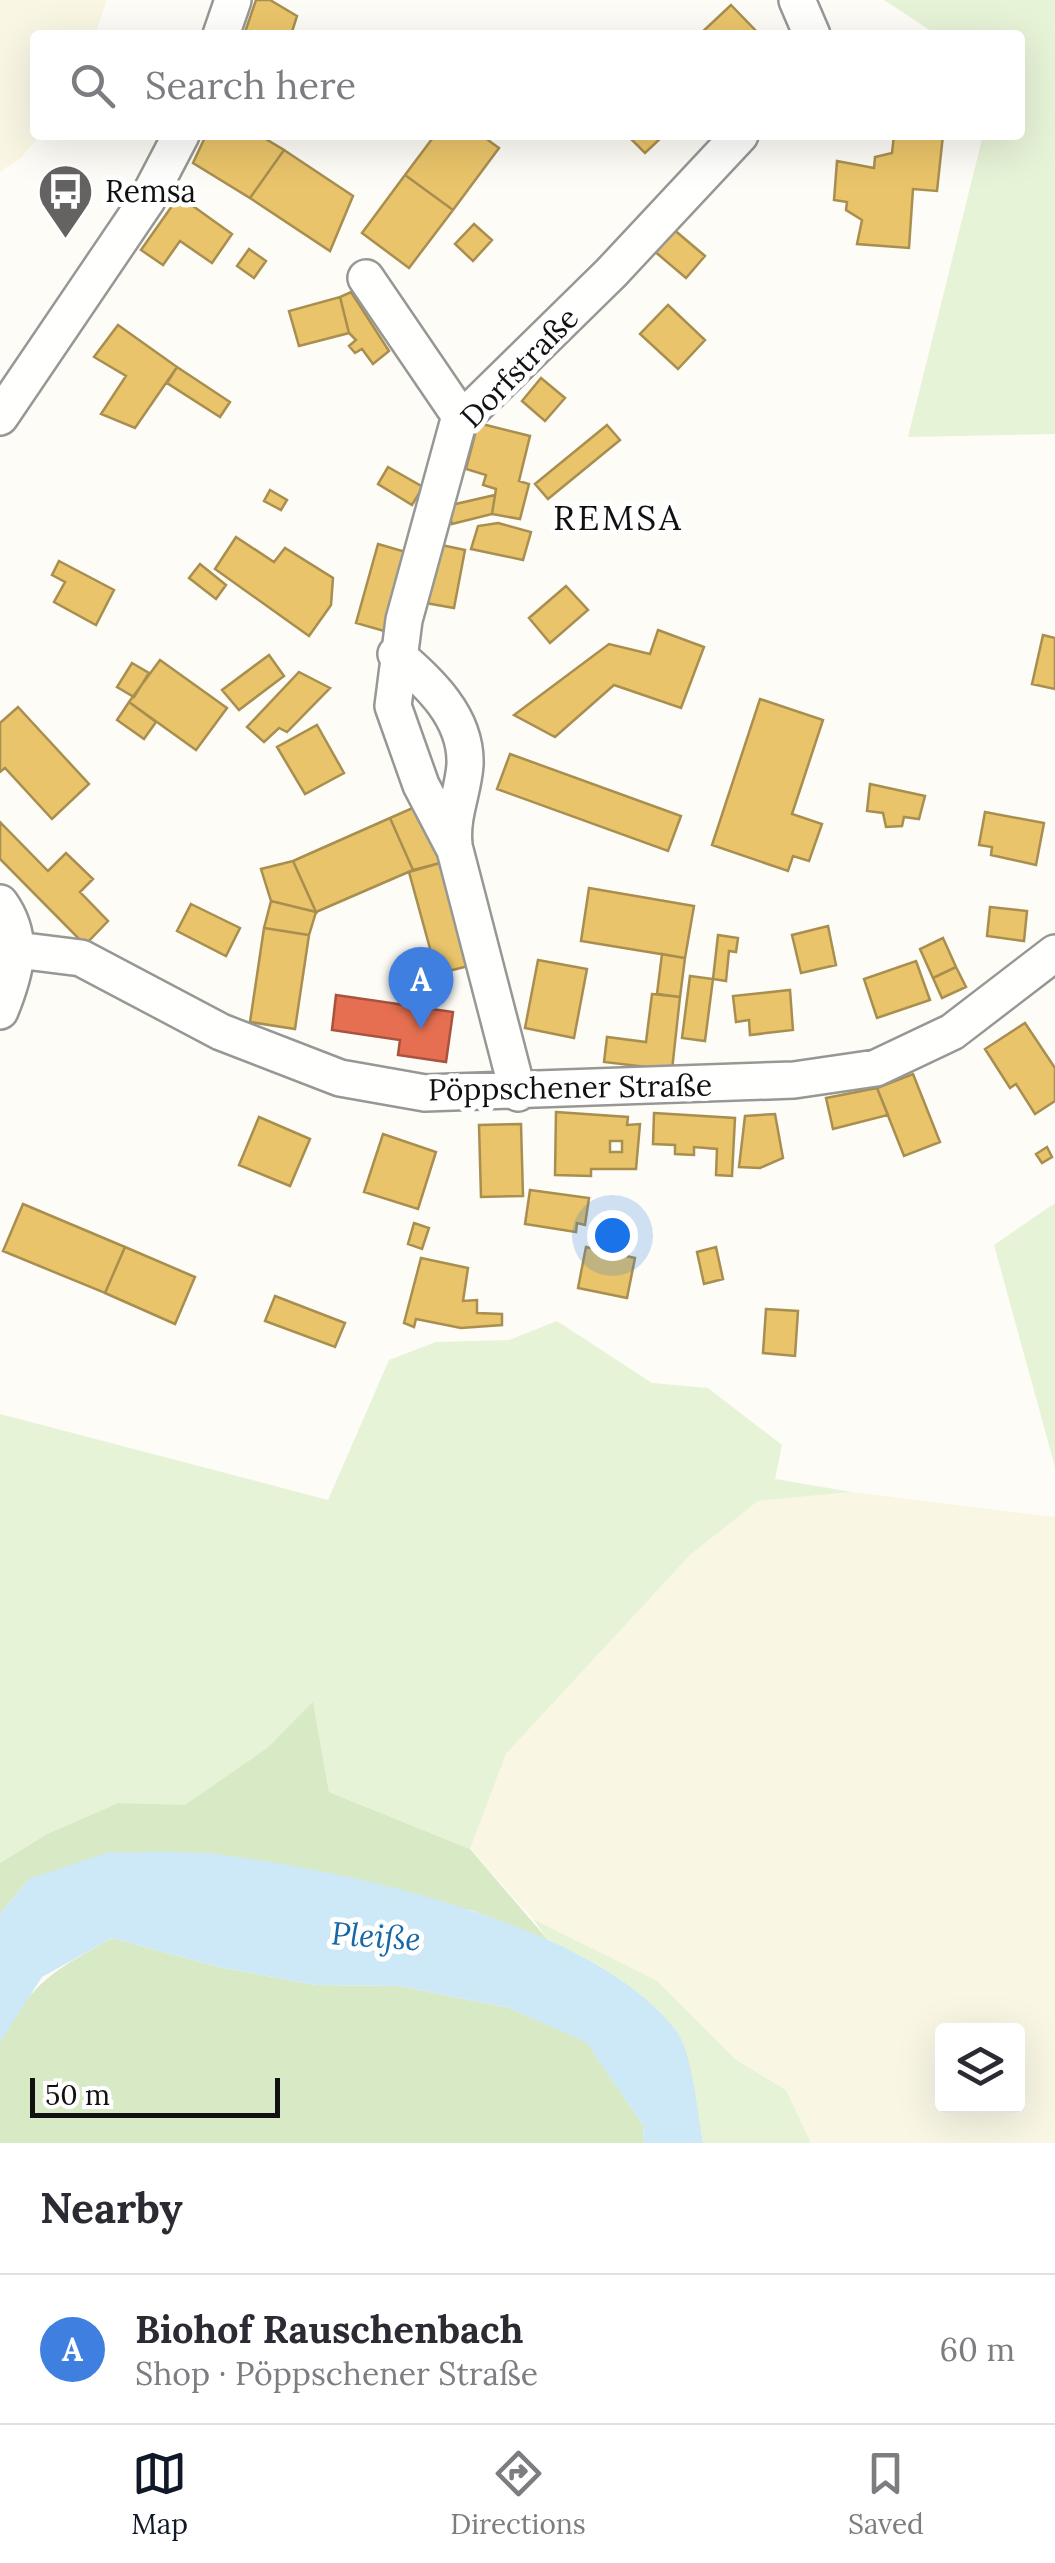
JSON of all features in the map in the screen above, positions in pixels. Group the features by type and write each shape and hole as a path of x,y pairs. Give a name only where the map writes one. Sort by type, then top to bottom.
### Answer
{"street":[{"path":"223,30 233,0"},
{"path":"797,0 810,30"},
{"path":"0,416 147,200 177,140"},
{"name":"Dorfstraße","path":"455,850 422,785 393,706 396,654 462,420 611,273 735,140"},
{"path":"366,278 462,420"},
{"name":"Dorfstraße","path":"396,654 433,686 456,722 465,764 452,827 455,850 518,1092"},
{"path":"0,903 8,914 18,968 0,1011"},
{"name":"Pöppschener Straße","path":"17,950 81,958 222,1032 340,1078 425,1093 794,1080 876,1068 952,1032 1055,953"}],"shaded area":[{"path":"0,0 107,0 97,30 30,30 30,140 36,140 21,158 0,172"},
{"path":"852,1492 1055,1517 1055,2143 811,2143 786,2090 735,2059 656,1980 533,1919 470,1849 506,1754 690,1555 758,1501"}],"green space":[{"path":"884,0 1055,0 1055,434 908,437 982,140 1025,140 1025,30 929,30"},
{"path":"1055,1203 1055,1467 994,1245"},
{"path":"557,1321 652,1383 708,1388 782,1445 775,1479 852,1492 758,1501 690,1555 506,1754 470,1849 329,1792 313,1703 267,1748 185,1806 118,1803 47,1834 0,1863 0,1414 328,1500 389,1360 436,1342 509,1340"},
{"path":"313,1702 329,1792 470,1849 548,1940 471,1910 29,1879 0,1914 0,1863 47,1834 118,1803 185,1805 267,1748"},
{"path":"533,1919 656,1980 735,2059 786,2090 811,2143 703,2143 693,2094 621,1980 548,1940"},
{"path":"112,1938 219,1967 316,1985 399,1986 509,2008 586,2041 643,2125 644,2143 0,2143 0,2042 23,2004 46,1980"}],"water":[{"name":"Pleiße","path":"109,1852 216,1854 343,1876 472,1911 534,1934 592,1962 640,1995 677,2032 690,2069 703,2143 644,2143 643,2125 586,2042 509,2008 399,1986 316,1985 219,1967 112,1938 42,1977 0,2042 0,1914 29,1879"}],"building: Homes":[{"path":"256,0 270,0 297,16 293,30 246,30"},
{"path":"731,5 755,30 704,30"},
{"path":"204,140 267,140 284,150 250,198 193,163"},
{"path":"431,140 488,140 499,148 453,210 405,175"},
{"path":"632,140 659,140 645,153"},
{"path":"893,140 942,140 937,191 913,189 909,248 857,244 862,220 846,210 847,202 834,200 837,161 874,168 875,157 892,153"},
{"path":"284,150 353,196 330,251 250,198"},
{"path":"405,175 453,210 409,268 362,233"},
{"path":"179,196 232,234 212,263 180,241 163,265 141,250"},
{"path":"474,224 492,240 473,261 455,244"},
{"path":"672,228 705,256 686,278 653,250"},
{"path":"249,249 266,261 254,278 237,266"},
{"path":"351,292 389,351 373,364 362,349 355,353 349,346 356,340 349,333 340,297"},
{"path":"340,297 349,333 299,346 289,311"},
{"path":"668,305 705,340 678,369 640,334"},
{"path":"118,325 177,367 135,428 101,414 126,376 94,357"},
{"path":"177,367 230,402 220,417 167,383"},
{"path":"541,378 565,398 545,421 522,401"},
{"path":"478,423 530,436 519,481 529,484 520,519 492,514 496,489 483,485 486,475 466,469"},
{"path":"607,425 620,440 548,499 535,484"},
{"path":"388,467 423,487 412,505 378,484"},
{"path":"270,490 287,500 281,510 264,501"},
{"path":"495,495 492,514 452,524 447,506"},
{"path":"498,523 531,532 523,560 471,549 478,526"},
{"path":"236,537 274,562 285,548 333,578 331,605 309,636 215,569"},
{"path":"432,543 465,550 454,608 420,602"},
{"path":"378,544 406,552 384,631 356,623"},
{"path":"59,561 114,590 96,625 54,602 65,582 52,575"},
{"path":"200,564 226,585 216,599 189,578"},
{"path":"566,586 588,610 550,643 529,618"},
{"path":"658,630 704,647 681,708 614,685 555,737 514,715 609,644 650,654"},
{"path":"1043,635 1055,638 1055,689 1032,684"},
{"path":"269,655 284,676 239,710 222,690"},
{"path":"160,660 227,708 196,750 129,702"},
{"path":"132,663 149,673 134,697 117,687"},
{"path":"299,672 330,688 287,732 279,728 264,742 247,727"},
{"path":"760,699 823,720 792,814 822,824 809,861 793,856 788,871 712,845"},
{"path":"129,702 156,722 144,739 117,720"},
{"path":"18,707 89,784 52,819 5,768 0,772 0,723"},
{"path":"317,725 344,773 305,794 277,747"},
{"path":"510,754 681,816 668,851 497,789"},
{"path":"870,784 925,796 919,819 904,817 902,826 886,827 883,813 867,811"},
{"path":"424,803 440,863 413,870 390,818"},
{"path":"985,812 1044,823 1036,865 991,855 992,847 979,845"},
{"path":"390,818 413,870 316,912 293,861"},
{"path":"0,822 48,871 66,853 93,879 80,892 108,921 85,945 0,859"},
{"path":"293,861 316,912 271,901 261,869"},
{"path":"440,863 468,966 437,974 409,872"},
{"path":"589,888 694,906 685,958 581,941"},
{"path":"271,901 316,912 309,935 264,928"},
{"path":"191,904 240,928 226,956 177,931"},
{"path":"990,907 1027,911 1024,941 987,936"},
{"path":"828,926 836,965 801,973 792,935"},
{"path":"264,928 309,935 295,1029 250,1022"},
{"path":"718,935 738,938 736,952 729,951 726,981 713,979"},
{"path":"943,938 956,967 933,978 920,949"},
{"path":"662,954 685,958 680,997 657,994"},
{"path":"538,960 587,969 574,1038 525,1028"},
{"path":"916,961 930,1000 877,1018 864,979"},
{"path":"956,967 966,987 942,998 933,978"},
{"path":"690,976 713,979 705,1041 682,1038"},
{"path":"790,990 793,1030 750,1035 749,1020 736,1022 733,996"},
{"path":"652,994 680,997 672,1070 604,1062 607,1037 646,1042"},
{"path":"1025,1023 1055,1068 1055,1101 1035,1114 1016,1084 1010,1088 985,1049"},
{"path":"913,1074 940,1142 904,1156 877,1088"},
{"path":"877,1088 888,1115 833,1129 826,1098"},
{"path":"556,1112 628,1117 627,1125 640,1124 636,1169 591,1169 591,1176 555,1175","holes":["610,1141 622,1141 622,1152 610,1152"]},
{"path":"654,1113 735,1118 732,1176 716,1175 717,1149 694,1147 694,1155 675,1154 675,1145 653,1144"},
{"path":"775,1114 783,1158 760,1168 739,1167 745,1116"},
{"path":"259,1117 310,1139 290,1186 239,1165"},
{"path":"521,1124 523,1196 481,1197 479,1125"},
{"path":"383,1134 436,1152 418,1209 364,1192"},
{"path":"1047,1147 1052,1157 1042,1163 1036,1154"},
{"path":"530,1190 589,1198 585,1225 577,1223 576,1232 525,1224"},
{"path":"23,1204 125,1247 105,1293 3,1251"},
{"path":"414,1223 429,1228 422,1249 408,1244"},
{"path":"125,1247 195,1277 175,1324 105,1293"},
{"path":"586,1247 635,1258 627,1298 578,1288"},
{"path":"716,1247 723,1279 704,1284 697,1252"},
{"path":"421,1258 468,1268 463,1301 477,1300 477,1313 502,1314 502,1325 461,1328 416,1319 414,1327 404,1323"},
{"path":"275,1296 345,1323 335,1347 265,1321"},
{"path":"766,1309 798,1311 795,1356 763,1353"}],"building: Shops":[{"path":"336,995 453,1012 446,1062 398,1055 400,1040 332,1030"}],"place":[{"name":"Remsa","path":"66,240"},
{"name":"Biohof Rauschenbach","path":"421,1029"}],"district":[{"name":"REMSA","path":"618,517"}]}
